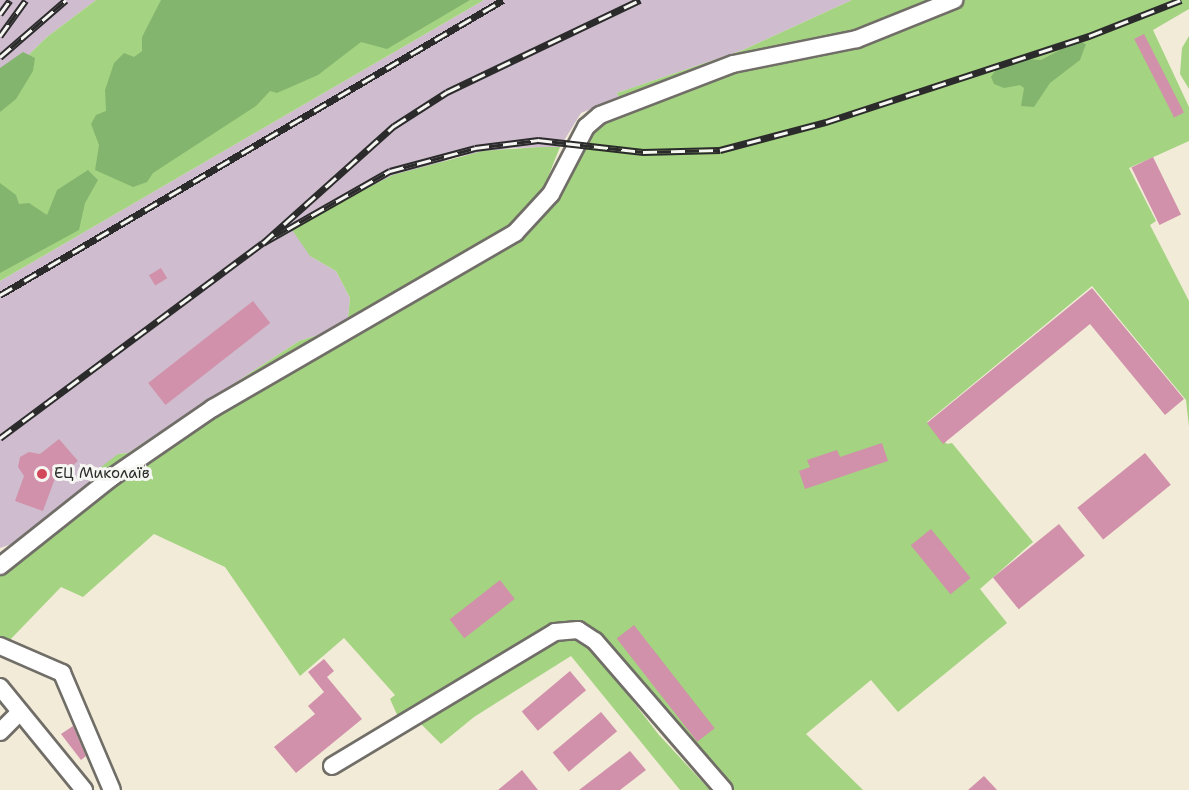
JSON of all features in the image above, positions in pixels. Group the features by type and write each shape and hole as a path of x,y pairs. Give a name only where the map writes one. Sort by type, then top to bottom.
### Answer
{"street":[{"path":"0,566 111,478 213,408 516,233 551,194 586,127 600,115 733,64 857,39 954,0"},
{"path":"332,766 555,632 578,630 595,642 724,790"},
{"path":"0,646 62,673 112,790"},
{"path":"0,687 84,790"},
{"path":"0,732 20,712"}],"shaded area":[{"path":"0,0 96,0 47,37 0,83"},
{"path":"484,0 852,0 743,50 617,93 619,98 581,113 560,147 513,148 455,157 308,215 310,256 336,271 350,298 348,318 325,333 299,341 128,453 118,454 92,483 32,537 0,548 0,281"}],"green space":[{"path":"96,0 484,0 0,281 0,83 47,37"},
{"path":"161,0 470,0 387,49 361,42 318,75 277,93 270,91 256,106 153,173 147,182 133,187 95,170 99,145 91,124 96,115 106,111 105,90 114,63 124,53 134,57 142,51 142,37"},
{"path":"852,0 945,0 871,34 710,67 619,98 617,93 743,50"},
{"path":"964,0 1189,0 1189,9 1153,30 1189,107 1189,141 1129,168 1156,221 1150,225 1189,301 1189,427 1186,400 1092,286 927,422 947,444 952,443 1033,542 980,589 1007,623 898,712 871,680 806,734 863,790 722,790 576,630 399,719 390,699 395,695 344,638 300,676 225,567 154,534 83,597 61,587 6,644 0,642 0,570 216,412 518,236 581,133 712,71 858,47"},
{"path":"1189,36 1189,89 1180,74 1182,48"},
{"path":"1077,41 1086,44 1080,60 1050,83 1034,107 1021,106 1024,88 1020,85 1004,88 994,84 991,77 997,68 1024,59 1041,60"},
{"path":"23,52 35,58 33,71 16,99 0,112 0,68"},
{"path":"560,147 540,197 512,228 212,406 108,478 37,538 19,550 14,549 12,545 32,537 92,483 92,474 118,454 128,453 299,341 325,333 348,318 350,298 336,271 310,256 290,227 393,175 483,151"},
{"path":"88,170 98,180 85,203 79,230 0,273 0,183 16,195 19,204 29,203 47,215 57,190"},
{"path":"559,637 574,638 590,646 659,735 710,790 680,790 571,656 474,717 441,744 421,724"}],"building":[{"path":"1144,34 1184,112 1174,117 1134,39"},
{"path":"1153,157 1181,215 1159,225 1131,168"},
{"path":"161,268 167,278 155,285 149,275"},
{"path":"1092,288 1184,399 1165,415 1090,324 943,444 927,423"},
{"path":"253,301 270,323 165,405 148,383"},
{"name":"ЕЦ Миколаїв","path":"59,439 78,461 54,481 43,511 15,501 24,476 18,467 20,457 29,452 40,454"},
{"path":"882,443 888,461 805,489 799,471 810,467 807,460 837,450 840,457"},
{"path":"1145,453 1171,485 1103,540 1077,508"},
{"path":"1059,524 1085,556 1019,609 993,577"},
{"path":"931,529 971,578 950,594 911,545"},
{"path":"500,580 515,599 464,638 450,619"},
{"path":"634,625 715,728 697,742 617,639"},
{"path":"324,659 334,671 327,677 362,719 296,773 274,747 315,714 308,706 324,692 308,672"},
{"path":"570,671 586,690 538,731 522,711"},
{"path":"601,712 617,731 569,772 553,752"},
{"path":"73,726 86,756 81,760 61,734"},
{"path":"630,751 646,770 620,790 579,790"},
{"path":"522,770 538,790 498,790"},
{"path":"984,776 997,790 968,790"}],"railway":[{"path":"0,14 10,0"},
{"path":"0,36 26,0"},
{"path":"0,57 66,0"},
{"path":"0,295 503,0"},
{"path":"0,438 263,243 394,126 447,92 640,0"},
{"path":"263,243 390,171 475,148 538,140 643,152 720,150 826,122 1089,36 1181,0"}],"place":[{"name":"ЕЦ Миколаїв","path":"42,474"}]}
